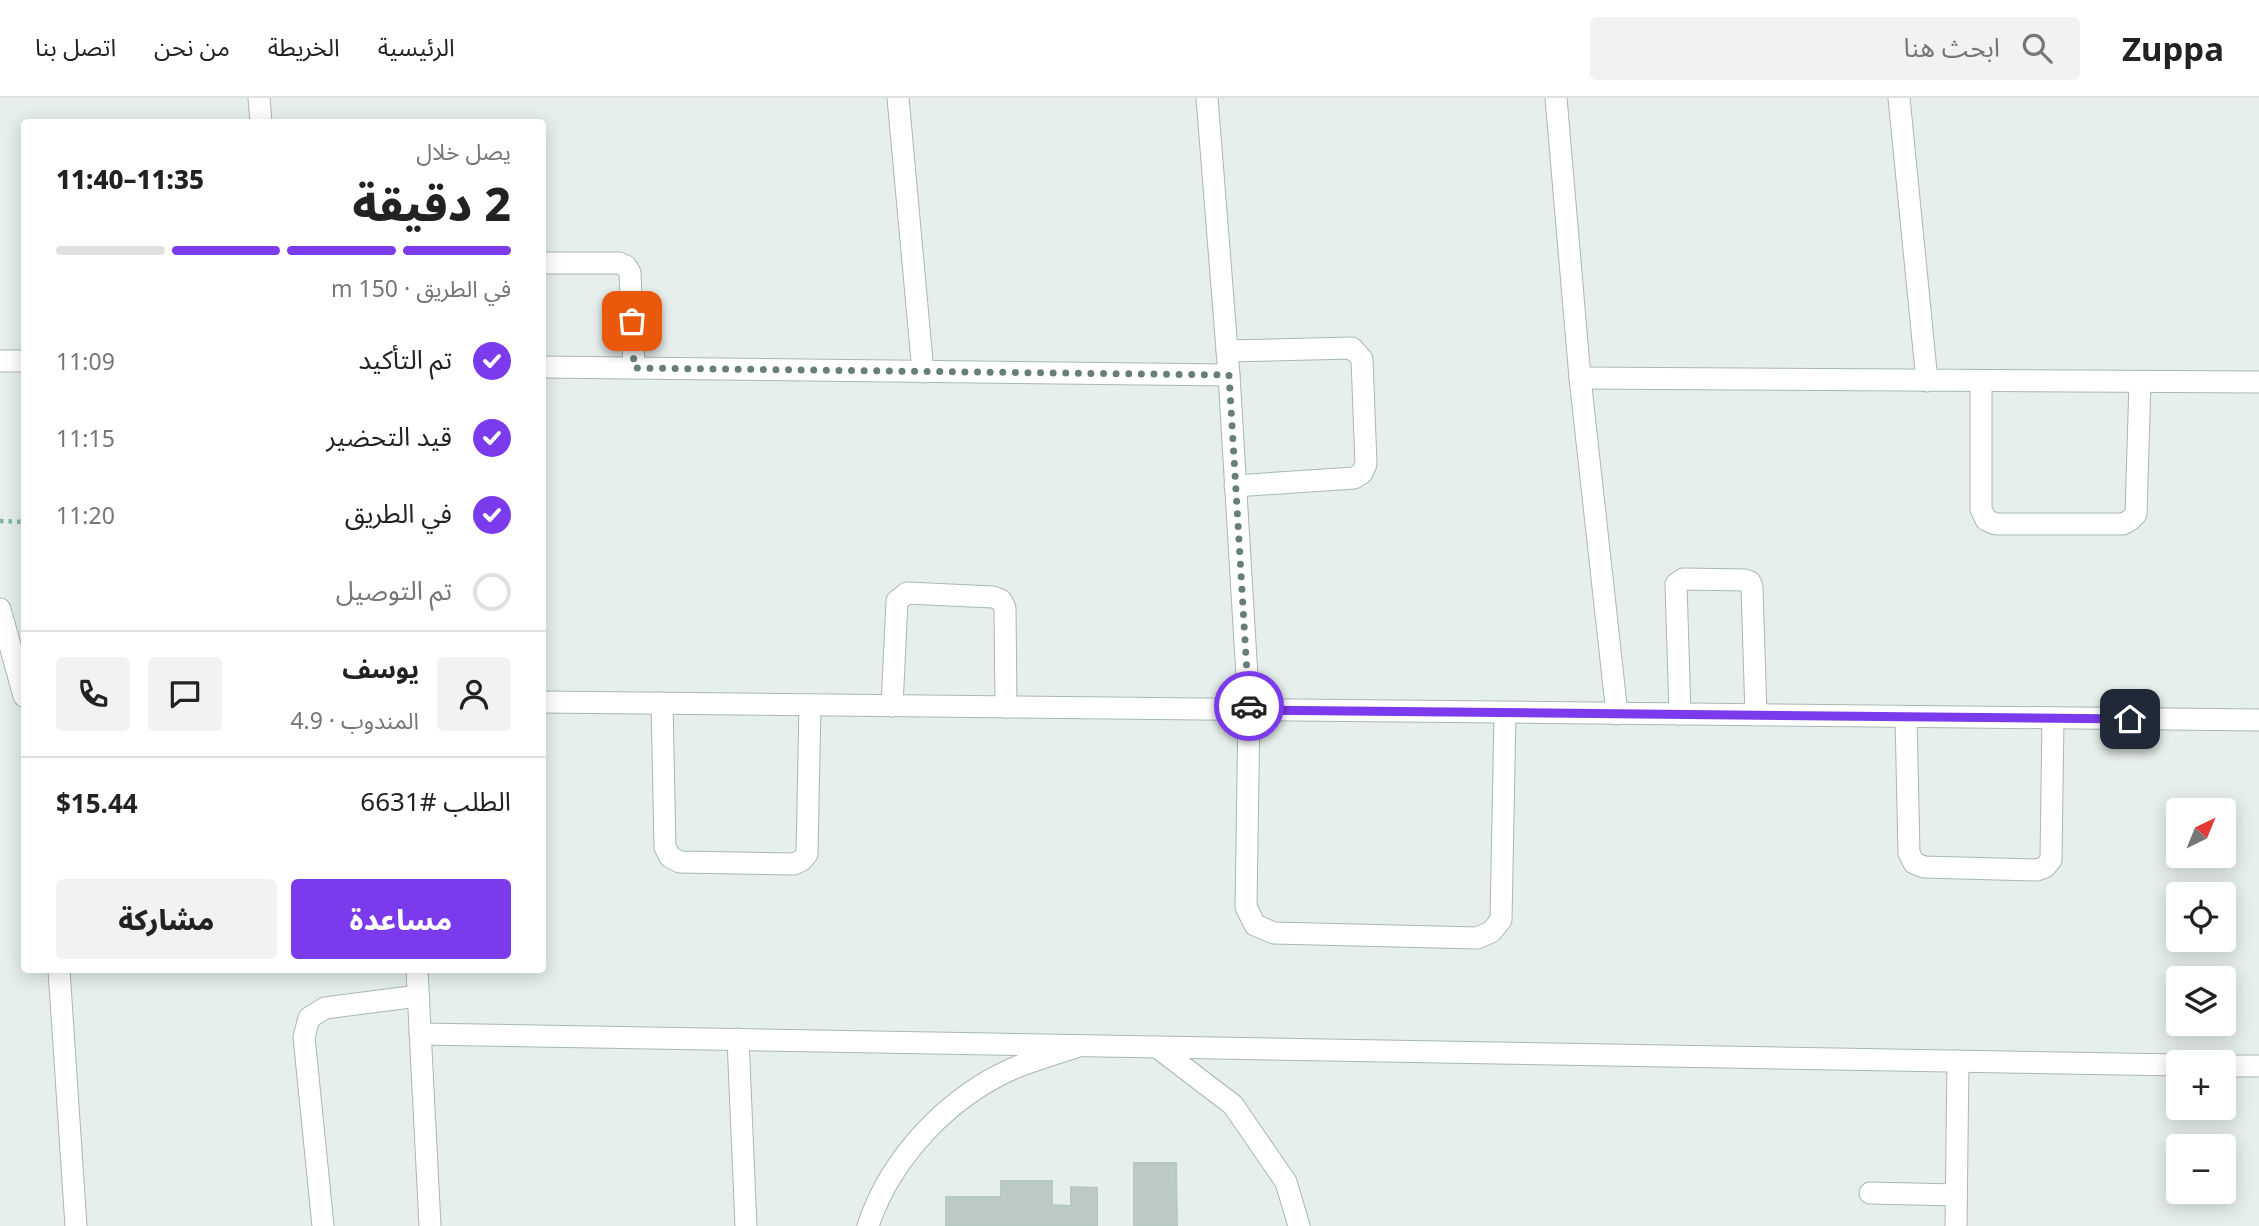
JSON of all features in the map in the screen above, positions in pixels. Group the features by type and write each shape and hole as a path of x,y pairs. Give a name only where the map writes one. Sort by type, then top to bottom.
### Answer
{"street":[{"path":"258,98 261,119"},
{"path":"898,98 923,372"},
{"path":"1207,98 1229,375 1249,710 1246,907 1255,925 1274,933 1477,938 1492,932 1501,920 1506,713"},
{"path":"1556,98 1580,378 1617,714"},
{"path":"1899,98 1927,381"},
{"path":"546,263 619,263 626,266 631,273 634,368"},
{"path":"1227,351 1352,348 1362,359 1366,464 1362,473 1354,478 1235,486"},
{"path":"0,361 21,361"},
{"path":"546,367 1229,375"},
{"path":"1580,378 2259,382"},
{"path":"1981,381 1981,509 1986,520 1997,524 2123,524 2130,520 2136,514 2140,382"},
{"path":"1680,714 1676,584 1683,579 1750,582 1756,715"},
{"path":"892,706 897,601 907,593 993,597 1001,600 1005,608 1006,707"},
{"path":"0,609 21,685"},
{"path":"546,702 2259,720"},
{"path":"662,704 665,847 670,857 680,862 794,864 807,854 810,705"},
{"path":"1906,717 1909,853 1914,863 1924,867 2037,870 2045,867 2051,860 2053,719"},
{"path":"59,973 76,1226"},
{"path":"417,973 430,1226"},
{"path":"323,1226 303,1037 309,1018 325,1008 418,996"},
{"path":"420,1034 2166,1065"},
{"path":"738,1040 746,1226"},
{"path":"868,1226 876,1201 911,1145 960,1099 1017,1067 1081,1045"},
{"path":"1157,1047 1233,1105 1286,1182 1299,1226"},
{"path":"1956,1226 1958,1061"},
{"path":"2236,1066 2259,1066"},
{"path":"1870,1194 1956,1195"}],"path":[{"path":"0,522 21,522"}],"building":[{"path":"1134,1163 1176,1163 1177,1226 1134,1226"},
{"path":"1001,1181 1052,1181 1052,1205 1071,1206 1071,1187 1097,1188 1097,1226 946,1226 946,1197 1001,1197"}],"way so far":[{"path":"632,321 634,368 1229,375 1249,706"}],"route":[{"path":"1249,706 1249,710 2130,719"}]}
